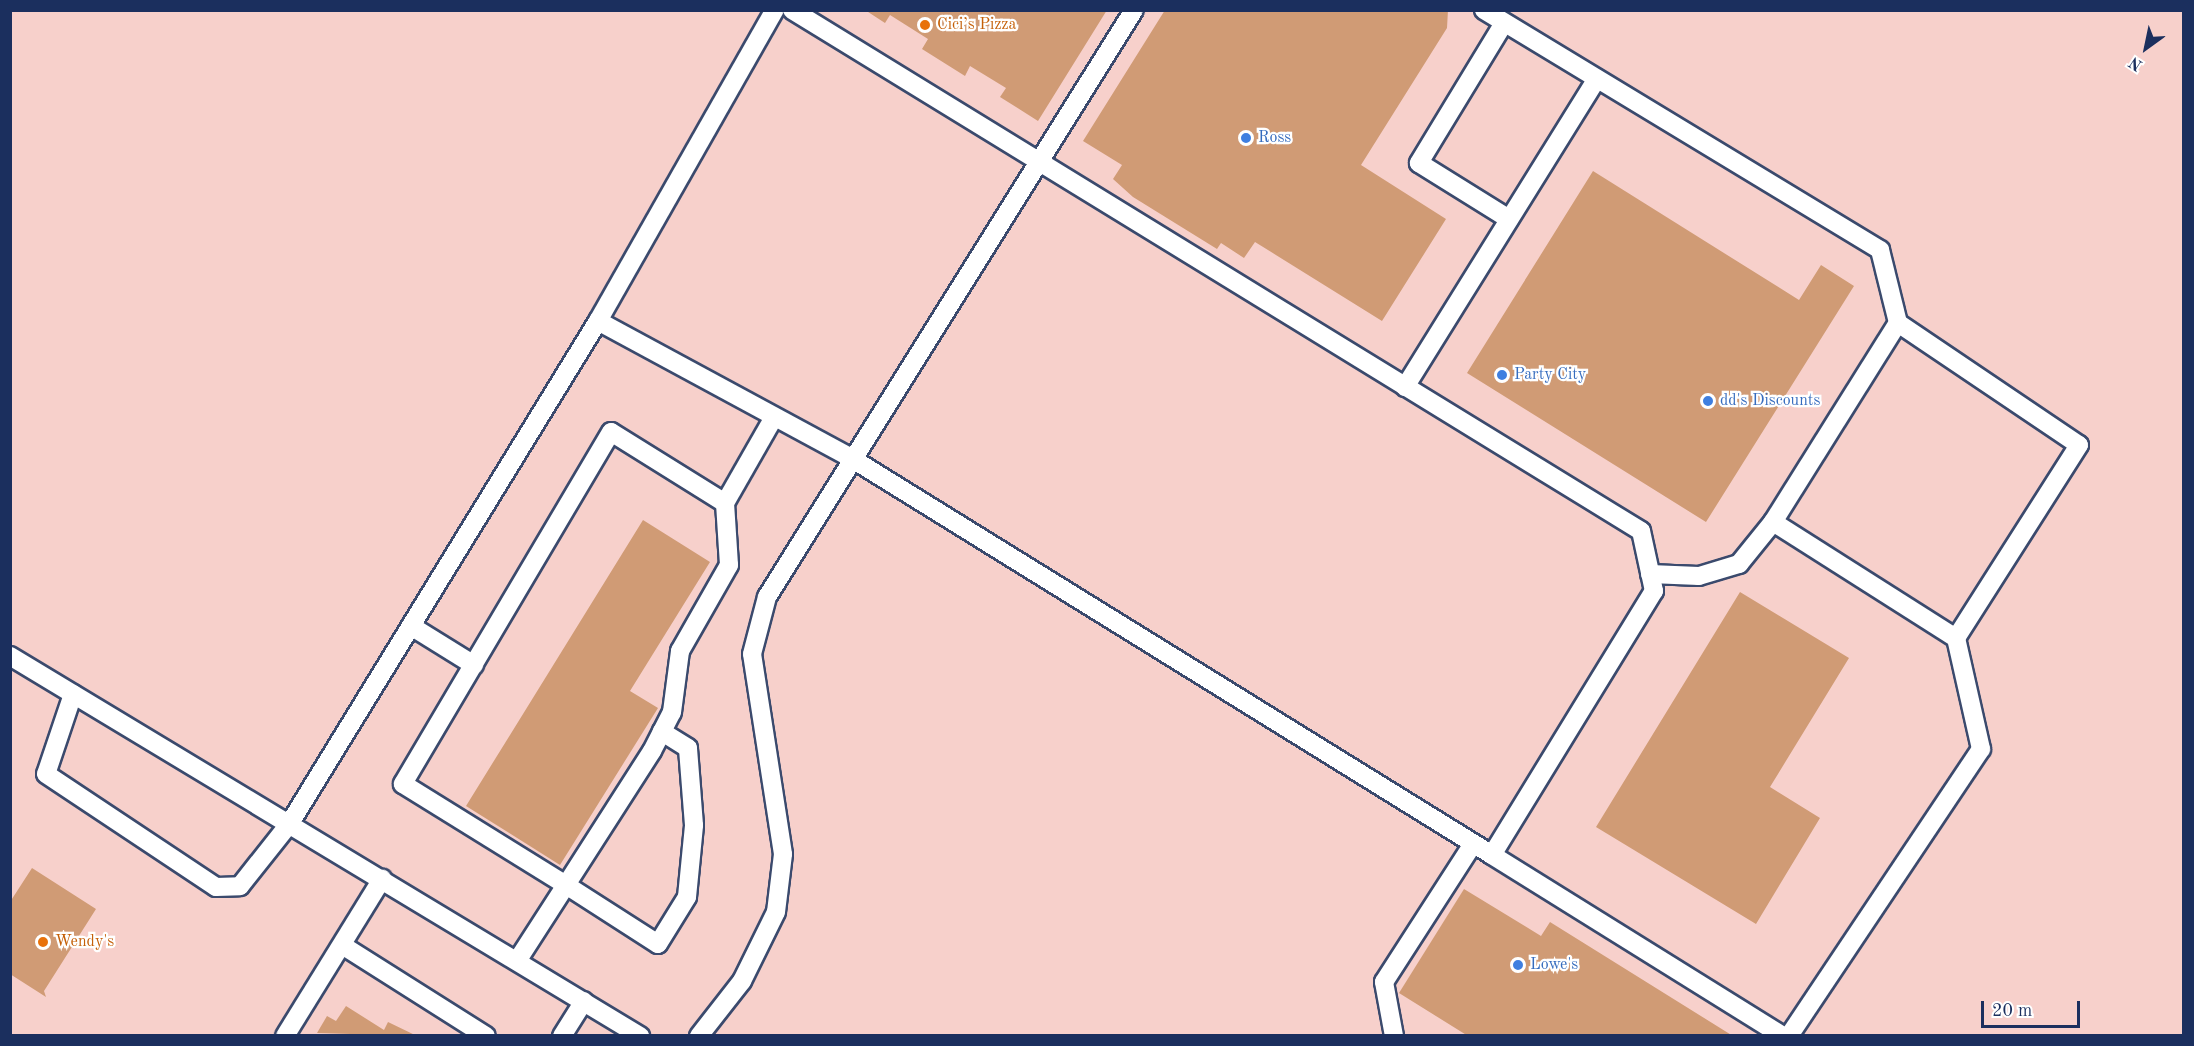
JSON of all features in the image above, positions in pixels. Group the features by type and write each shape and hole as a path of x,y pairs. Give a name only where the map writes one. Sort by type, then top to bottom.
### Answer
{"lane":[{"path":"73,693 46,774 216,887 240,885 290,823 598,321 776,10"},
{"path":"792,10 1039,164 1641,531 1654,591 1492,855"},
{"path":"699,1035 742,981 776,912 783,854 752,648 767,597 851,458 1039,164 1134,10"},
{"path":"1484,10 1880,250 1898,323 2079,445 1956,638"},
{"path":"1504,23 1419,163 1509,219"},
{"path":"1405,387 1597,79"},
{"path":"598,321 851,458 1783,1035"},
{"path":"1650,574 1699,576 1739,564 1773,522 1898,323"},
{"path":"517,961 662,732 672,712 680,651 729,565 725,503 774,417"},
{"path":"662,732 688,748 694,825 687,897 658,944 403,784 611,432 725,503"},
{"path":"1773,522 1956,638 1981,748 1789,1035"},
{"path":"411,626 474,665"},
{"path":"10,656 640,1035"},
{"path":"1394,1035 1384,982 1473,844"},
{"path":"285,1035 382,879"},
{"path":"342,945 486,1035"},
{"path":"562,1035 584,1001"}],"shaded area":[{"path":"11,11 2183,11 2183,1035 11,1035"}],"building":[{"path":"865,10 1107,10 1038,121 1000,97 1006,88 970,66 965,76 922,49 928,39 890,15 885,23"},
{"path":"1165,10 1448,10 1447,28 1361,165 1446,219 1382,321 1255,242 1244,258 1221,243 1217,249 1133,197 1113,179 1122,165 1083,141"},
{"path":"1593,171 1799,300 1821,265 1854,286 1706,522 1467,373"},
{"path":"643,520 710,562 630,691 658,708 560,865 466,806"},
{"path":"1740,592 1849,658 1770,787 1820,818 1756,924 1596,827"},
{"name":"Wendy's","path":"32,868 96,909 44,991 46,997 10,974 10,902"},
{"name":"Lowe's","path":"1464,889 1541,936 1550,922 1733,1036 1468,1036 1399,993"},
{"path":"346,1006 384,1030 388,1022 417,1036 317,1033 327,1016 336,1021"}],"place":[{"name":"Cici’s Pizza","path":"925,25"},
{"name":"Ross","path":"1246,138"},
{"name":"Party City","path":"1502,375"},
{"name":"dd's Discounts","path":"1708,401"},
{"name":"Wendy's","path":"43,942"},
{"name":"Lowe's","path":"1518,965"}]}
